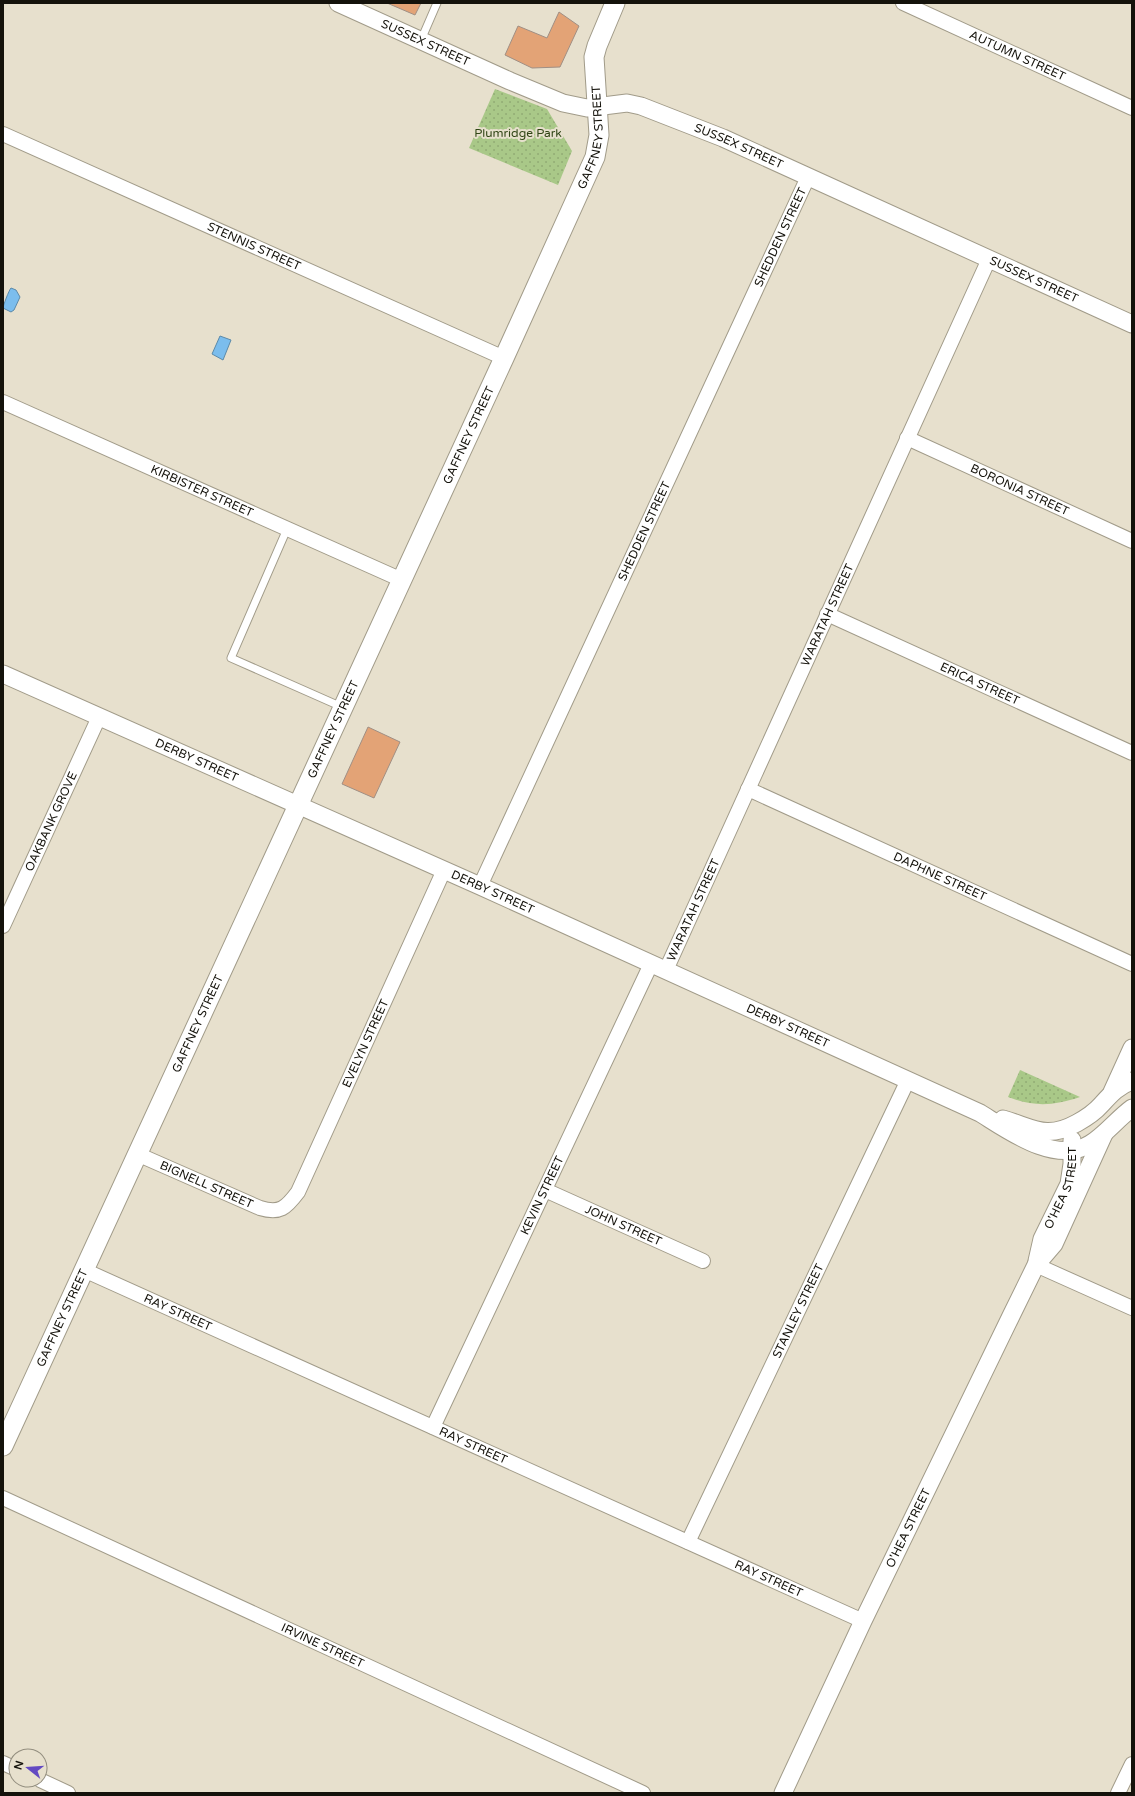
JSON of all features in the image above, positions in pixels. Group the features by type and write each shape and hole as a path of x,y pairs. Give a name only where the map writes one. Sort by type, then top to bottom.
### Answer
{"main road":[{"name":"GAFFNEY STREET","path":"3,1446 596,157 600,135 594,57 614,3"}],"street":[{"name":"SUSSEX STREET","path":"338,3 563,103 587,108 598,108 627,103 641,106 723,138 1132,324"},
{"name":"AUTUMN STREET","path":"903,3 1132,108"},
{"name":"STENNIS STREET","path":"3,134 504,358"},
{"name":"SHEDDEN STREET","path":"480,886 808,177"},
{"name":"WARATAH STREET","path":"658,967 748,789 989,259"},
{"name":"KIRBISTER STREET","path":"3,402 402,580"},
{"name":"BORONIA STREET","path":"907,438 1132,541"},
{"name":"ERICA STREET","path":"827,614 1132,753"},
{"name":"DERBY STREET","path":"3,674 480,886 908,1080 980,1113 1012,1133 1034,1143 1048,1148 1072,1150 1082,1148 1091,1143 1116,1120 1132,1108"},
{"name":"OAKBANK GROVE","path":"3,926 99,717"},
{"name":"DAPHNE STREET","path":"748,789 1132,964"},
{"name":"EVELYN STREET","path":"278,1211 288,1205 298,1192 444,870"},
{"name":"KEVIN STREET","path":"433,1427 545,1190 658,967"},
{"path":"1112,1092 1132,1048"},
{"name":"STANLEY STREET","path":"688,1542 908,1080"},
{"path":"1112,1092 1122,1084 1132,1081"},
{"name":"DERBY STREET","path":"980,1113 1047,1132 1056,1132 1068,1128 1091,1115 1112,1092"},
{"name":"O'HEA STREET","path":"783,1793 864,1621 1036,1265 1042,1239 1068,1184 1073,1134 1077,1127 1091,1115"},
{"name":"O'HEA STREET","path":"1036,1265 1054,1244 1106,1130"},
{"name":"BIGNELL STREET","path":"137,1154 260,1208 270,1211 278,1211"},
{"name":"JOHN STREET","path":"545,1190 702,1261"},
{"path":"1036,1265 1132,1308"},
{"name":"RAY STREET","path":"84,1270 864,1621"},
{"name":"IRVINE STREET","path":"3,1498 643,1793"},
{"path":"1118,1793 1132,1764"},
{"path":"48,1784 68,1793"}],"lane":[{"path":"421,40 436,3"},
{"path":"288,529 231,658 342,707"}],"green space":[{"name":"Plumridge Park","path":"495,89 547,109 572,151 558,185 469,148"},
{"path":"1020,1070 1080,1097 1052,1104 1035,1104 1008,1097"}],"water":[{"path":"11,288 16,290 20,297 14,310 11,312 3,308"},
{"path":"220,336 231,340 223,360 212,354"}],"building":[{"path":"387,3 421,3 415,15"},
{"path":"559,12 579,26 560,67 532,68 505,55 518,26 547,38"},
{"path":"368,727 400,742 374,798 342,784"}]}
